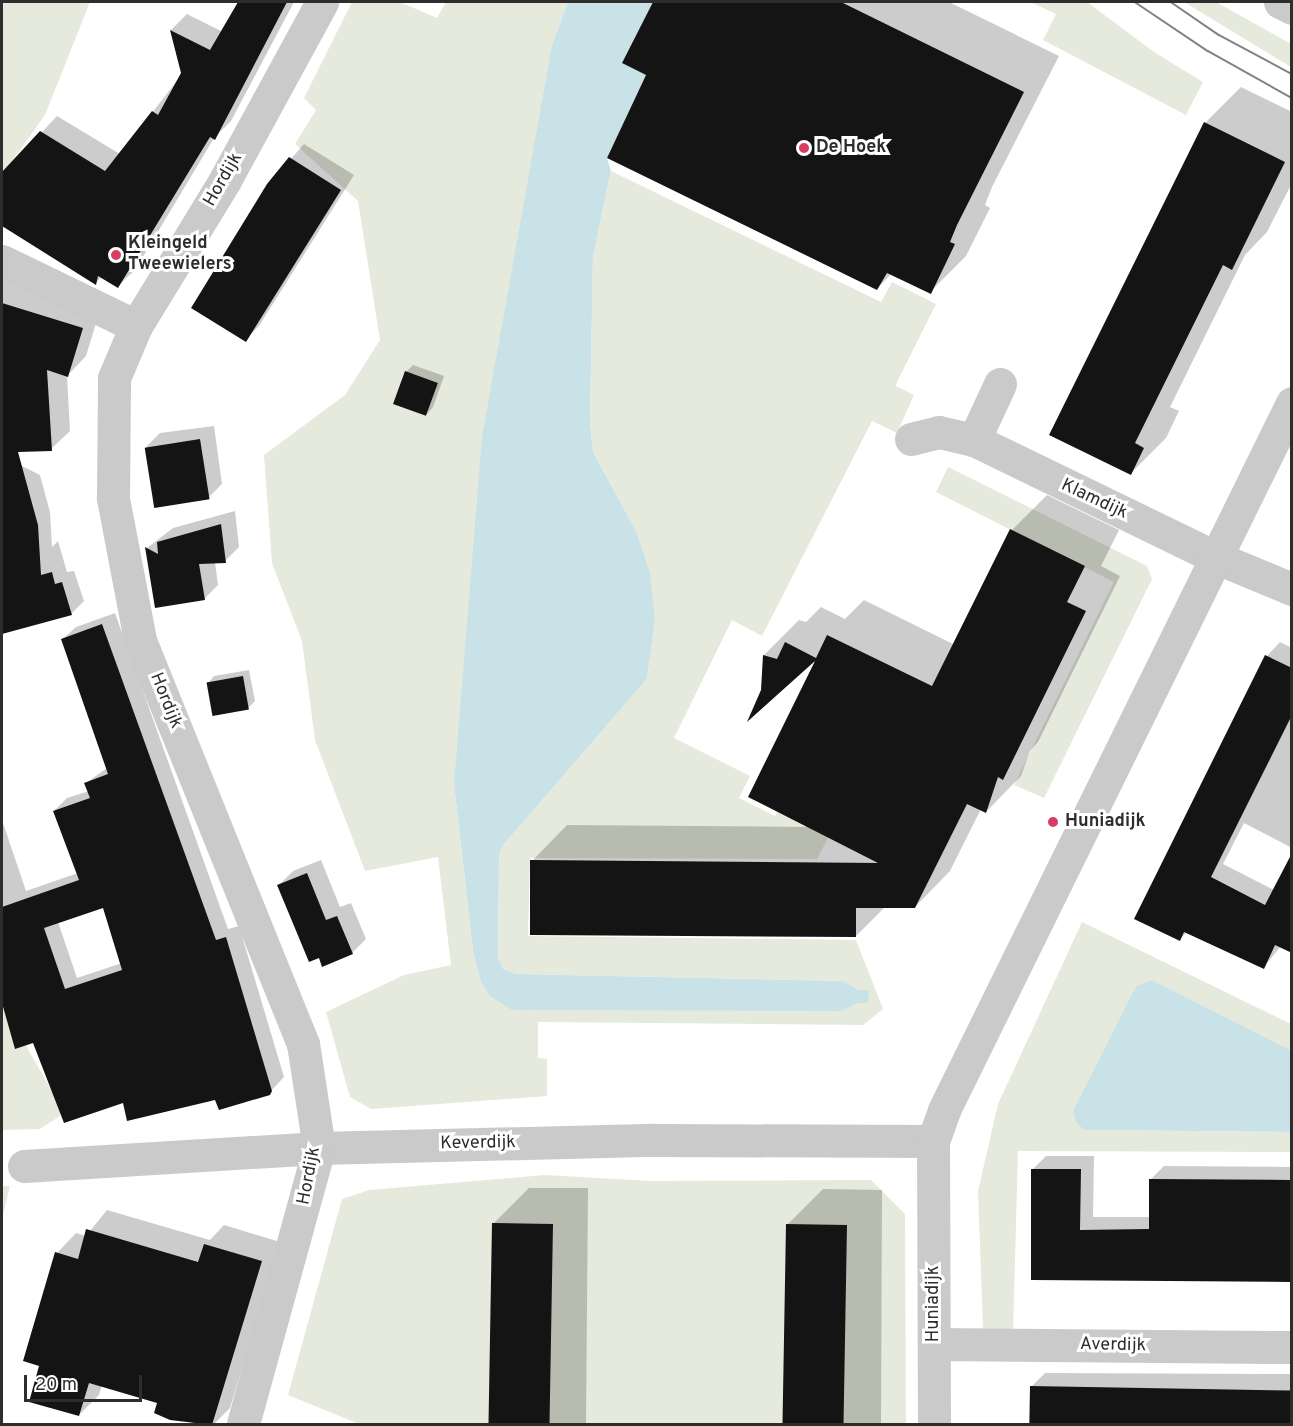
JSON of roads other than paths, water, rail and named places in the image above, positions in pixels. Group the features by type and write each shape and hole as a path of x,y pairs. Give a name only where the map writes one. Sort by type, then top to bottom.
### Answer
{"street":[{"name":"Hordijk","path":"243,1425 319,1148 303,1044 140,640 113,498 114,378 136,326 225,180 322,2"},
{"path":"1280,2 1292,8"},
{"path":"2,261 136,326"},
{"path":"974,440 1000,384"},
{"name":"Huniadijk","path":"934,1425 933,1141 944,1110 1292,403"},
{"name":"Klamdijk","path":"911,440 939,432 974,440 1215,557 1292,589"},
{"name":"Keverdijk","path":"24,1166 319,1148 656,1140 933,1141"},
{"name":"Averdijk","path":"935,1344 1292,1347"}],"water":[{"path":"568,2 653,2 622,63 646,75 607,158 611,171 593,256 590,421 593,452 636,531 650,573 655,621 647,679 504,844 499,855 498,958 503,969 517,974 843,981 859,990 869,990 868,1003 858,1003 842,1011 512,1010 490,996 481,982 473,951 454,784 482,437 552,45"},
{"path":"1152,980 1291,1050 1291,1132 1084,1130 1076,1123 1073,1111 1136,986"}],"tram line":[{"path":"1135,2 1208,51 1292,98"},
{"path":"1171,2 1219,35 1292,74"}],"place":[{"name":"De Hoek","path":"804,148"},
{"name":"Kleingeld Tweewielers","path":"116,255"},
{"name":"Huniadijk","path":"1053,822"}]}
